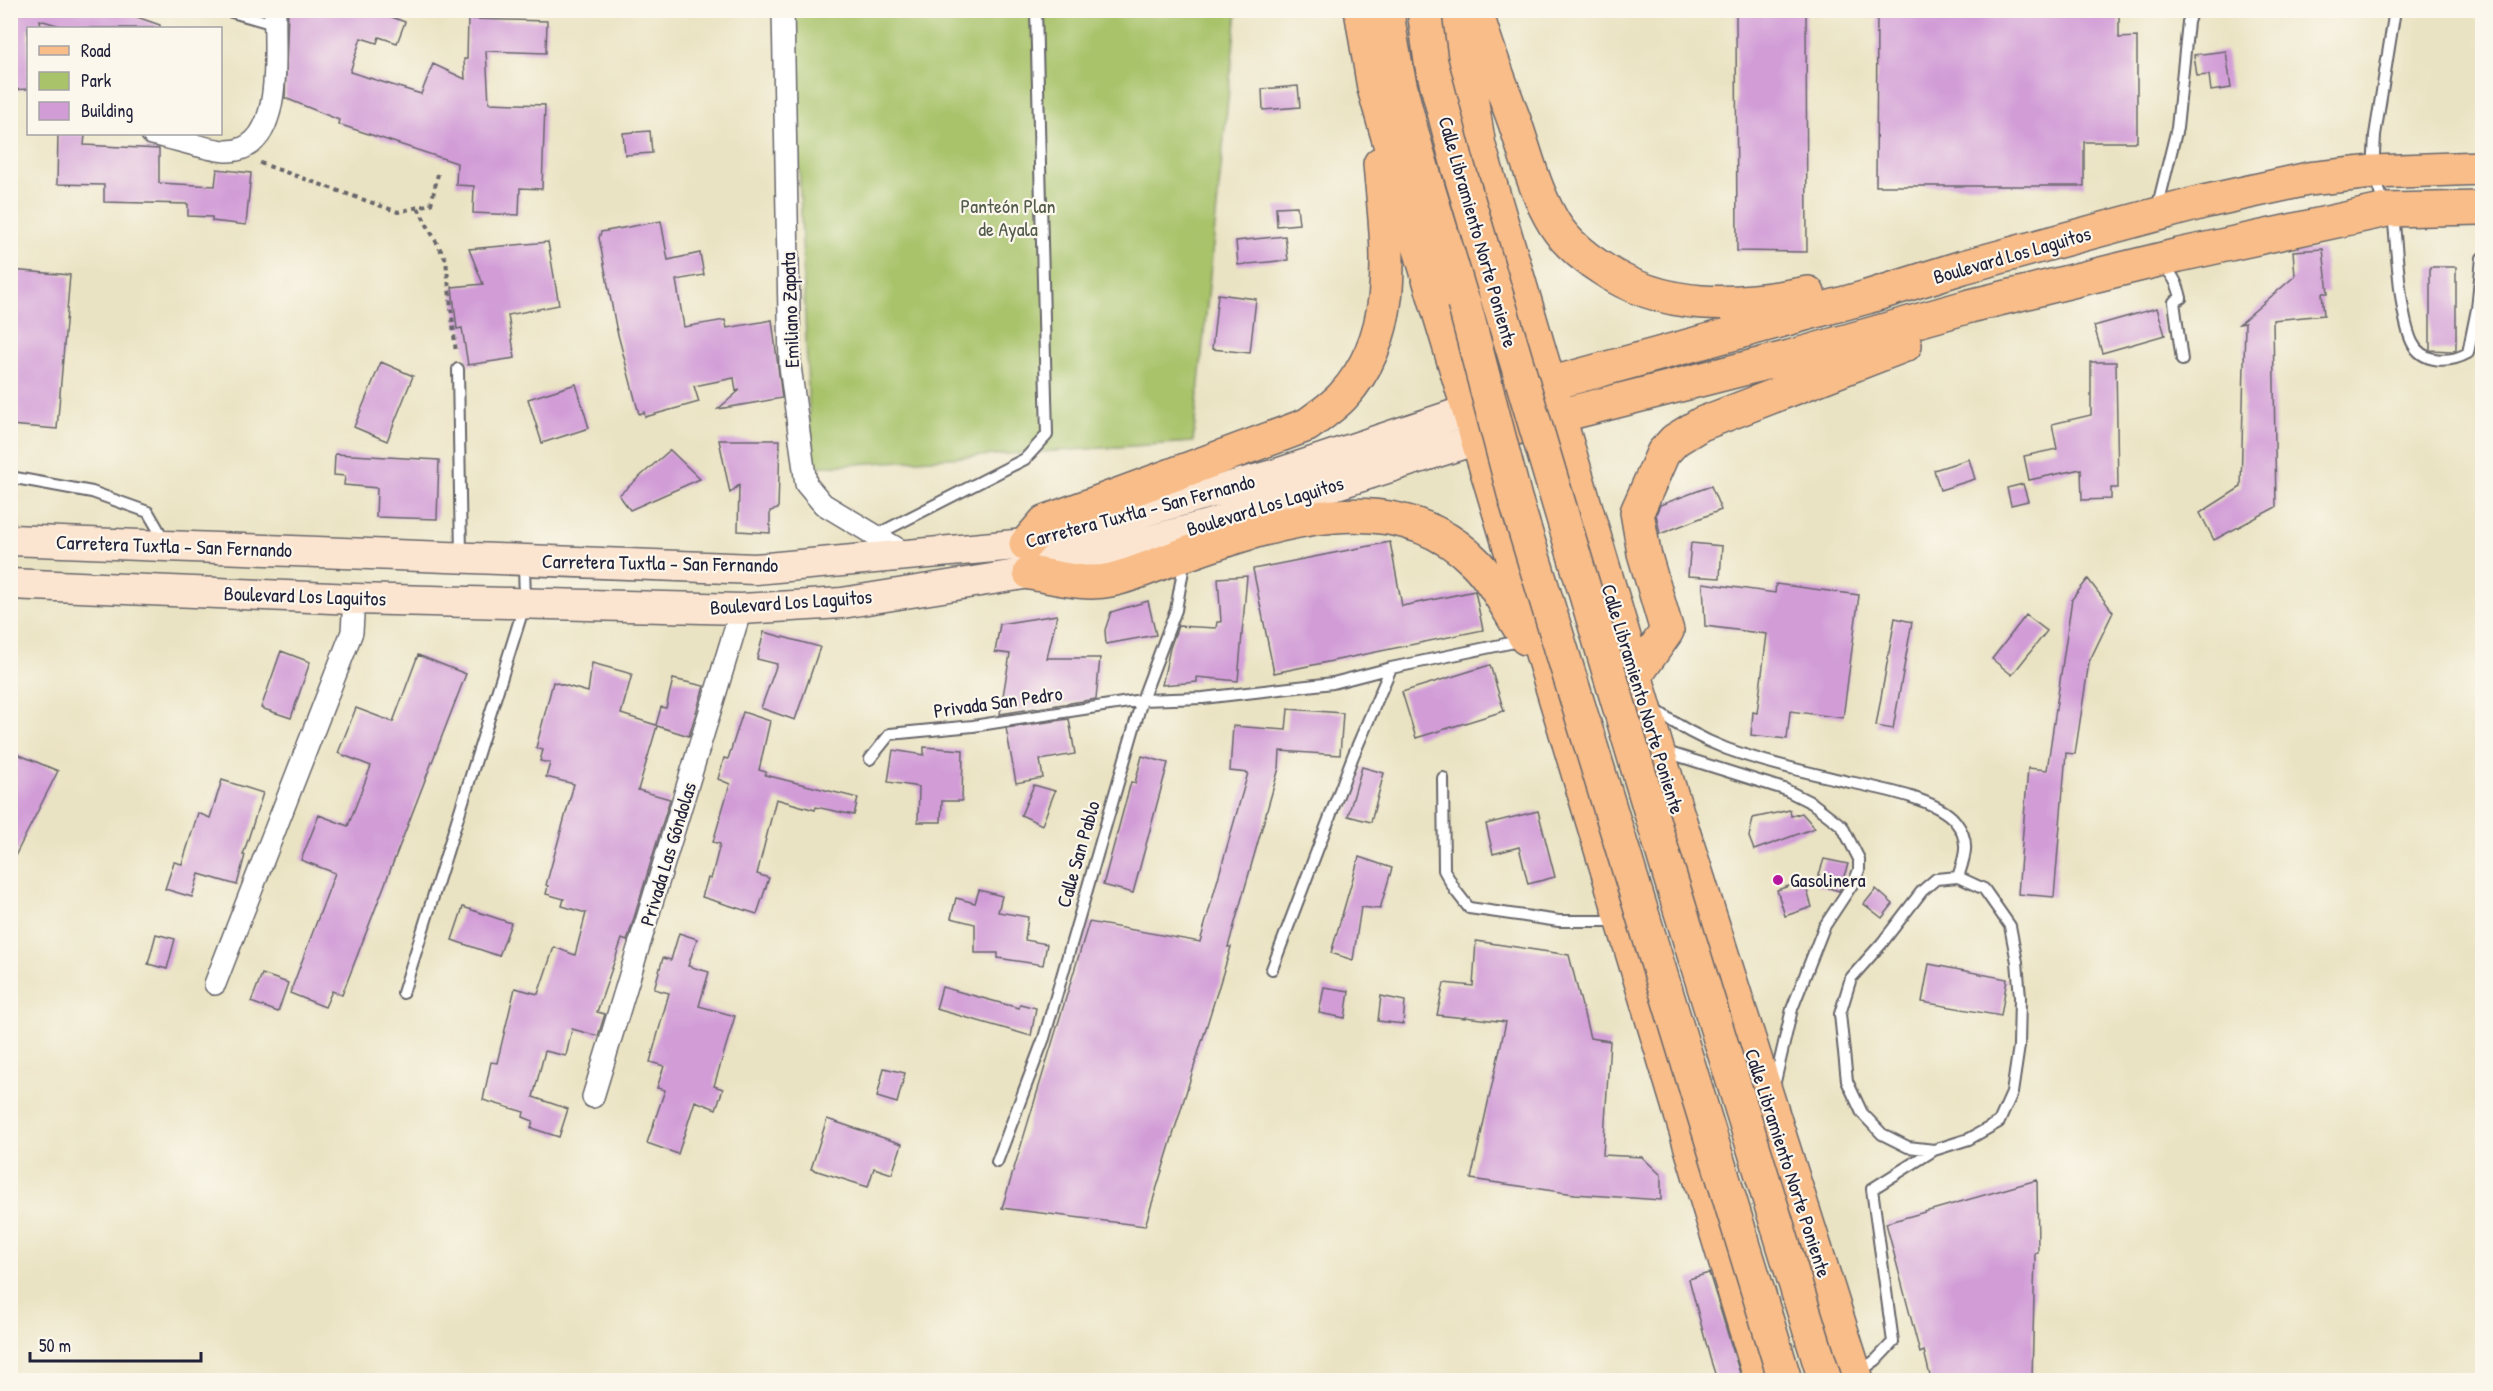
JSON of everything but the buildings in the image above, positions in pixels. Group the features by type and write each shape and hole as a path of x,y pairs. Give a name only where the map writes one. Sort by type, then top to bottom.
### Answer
{"main road":[{"path":"1361,10 1374,88 1388,284 1380,333 1364,367 1348,389 1307,425 1045,522 1028,559 1074,580 1110,580 1278,525 1320,516 1353,516 1412,523 1449,541 1476,563 1549,674"},
{"name":"Calle Libramiento Norte Poniente","path":"1388,10 1391,37 1410,123 1464,303 1515,498 1785,1380"},
{"name":"Calle Libramiento Norte Poniente","path":"1424,10 1431,62 1458,166 1664,859 1846,1379"},
{"name":"Calle Libramiento Norte Poniente","path":"1457,10 1479,146 1657,749 1770,1107 1846,1379"},
{"path":"1476,10 1537,190 1556,226 1585,257 1623,283 1661,296 1716,304 1760,303 1936,269 1963,267"},
{"path":"1374,88 1761,1380"},
{"name":"Boulevard Los Laguitos","path":"10,584 354,599 741,609 842,603 1028,559 1208,525 1473,424 1549,384 2203,202 2308,179 2373,172 2482,168"},
{"name":"Boulevard Los Laguitos","path":"1473,424 1558,416 1790,357 1970,306 2390,210 2482,208"},
{"path":"1640,689 1667,631 1644,553 1637,512 1663,453 1675,440 1701,424 1923,338 1954,323 1970,306"},
{"name":"Carretera Tuxtla - San Fernando","path":"10,540 754,569 908,555 1028,559"}],"street":[{"name":"Emiliano Zapata","path":"783,10 790,366 806,484 823,504 908,555"},
{"path":"157,135 225,151 248,146 260,136 267,123 273,95 274,17"},
{"path":"215,984 352,632 354,599"},
{"name":"Privada Las Góndolas","path":"593,1097 741,609"}],"lane":[{"path":"225,10 274,17"},
{"path":"874,536 1025,459 1047,435 1036,10"},
{"path":"2155,215 2177,128 2188,22 2193,10"},
{"path":"2395,10 2375,135 2373,172 2390,210 2403,303 2411,341 2420,352 2431,359 2449,361 2468,353 2477,309 2482,258"},
{"path":"2155,262 2168,270 2179,286 2181,298 2174,302 2182,360"},
{"path":"458,369 461,557"},
{"path":"10,477 92,492 148,512 168,546"},
{"name":"Calle San Pablo","path":"997,1162 1044,1038 1142,700 1176,610 1186,554"},
{"path":"403,993 525,603 524,560"},
{"name":"Privada San Pedro","path":"870,759 890,735 974,726 1142,700 1203,698 1333,683 1391,668 1527,640"},
{"path":"1272,969 1353,756 1391,668"},
{"path":"1640,689 1674,723 1726,748 1795,769 1918,799 1938,807 1955,821 1964,836 1967,851 1958,877"},
{"path":"1657,749 1784,789 1812,803 1842,826 1859,859 1859,870 1855,880 1824,927 1792,1009 1770,1107"},
{"path":"1443,778 1444,870 1455,890 1469,908 1559,921 1623,921"},
{"path":"1846,1379 1876,1360 1893,1342 1872,1189 1934,1150 1969,1139 1999,1122 2012,1093 2019,1046 2017,962 2010,926 1984,889 1958,877 1936,879 1922,891 1882,943 1851,978 1840,1014 1847,1081 1862,1113 1882,1134 1908,1147 1934,1150"}],"path":[{"path":"225,151 398,212 431,204 438,174"},
{"path":"418,208 446,260 458,369"}],"green space":[{"name":"Panteón Plan de Ayala","path":"793,10 1237,11 1193,442 811,467"}],"place":[{"name":"Gasolinera","path":"1778,880"}]}
